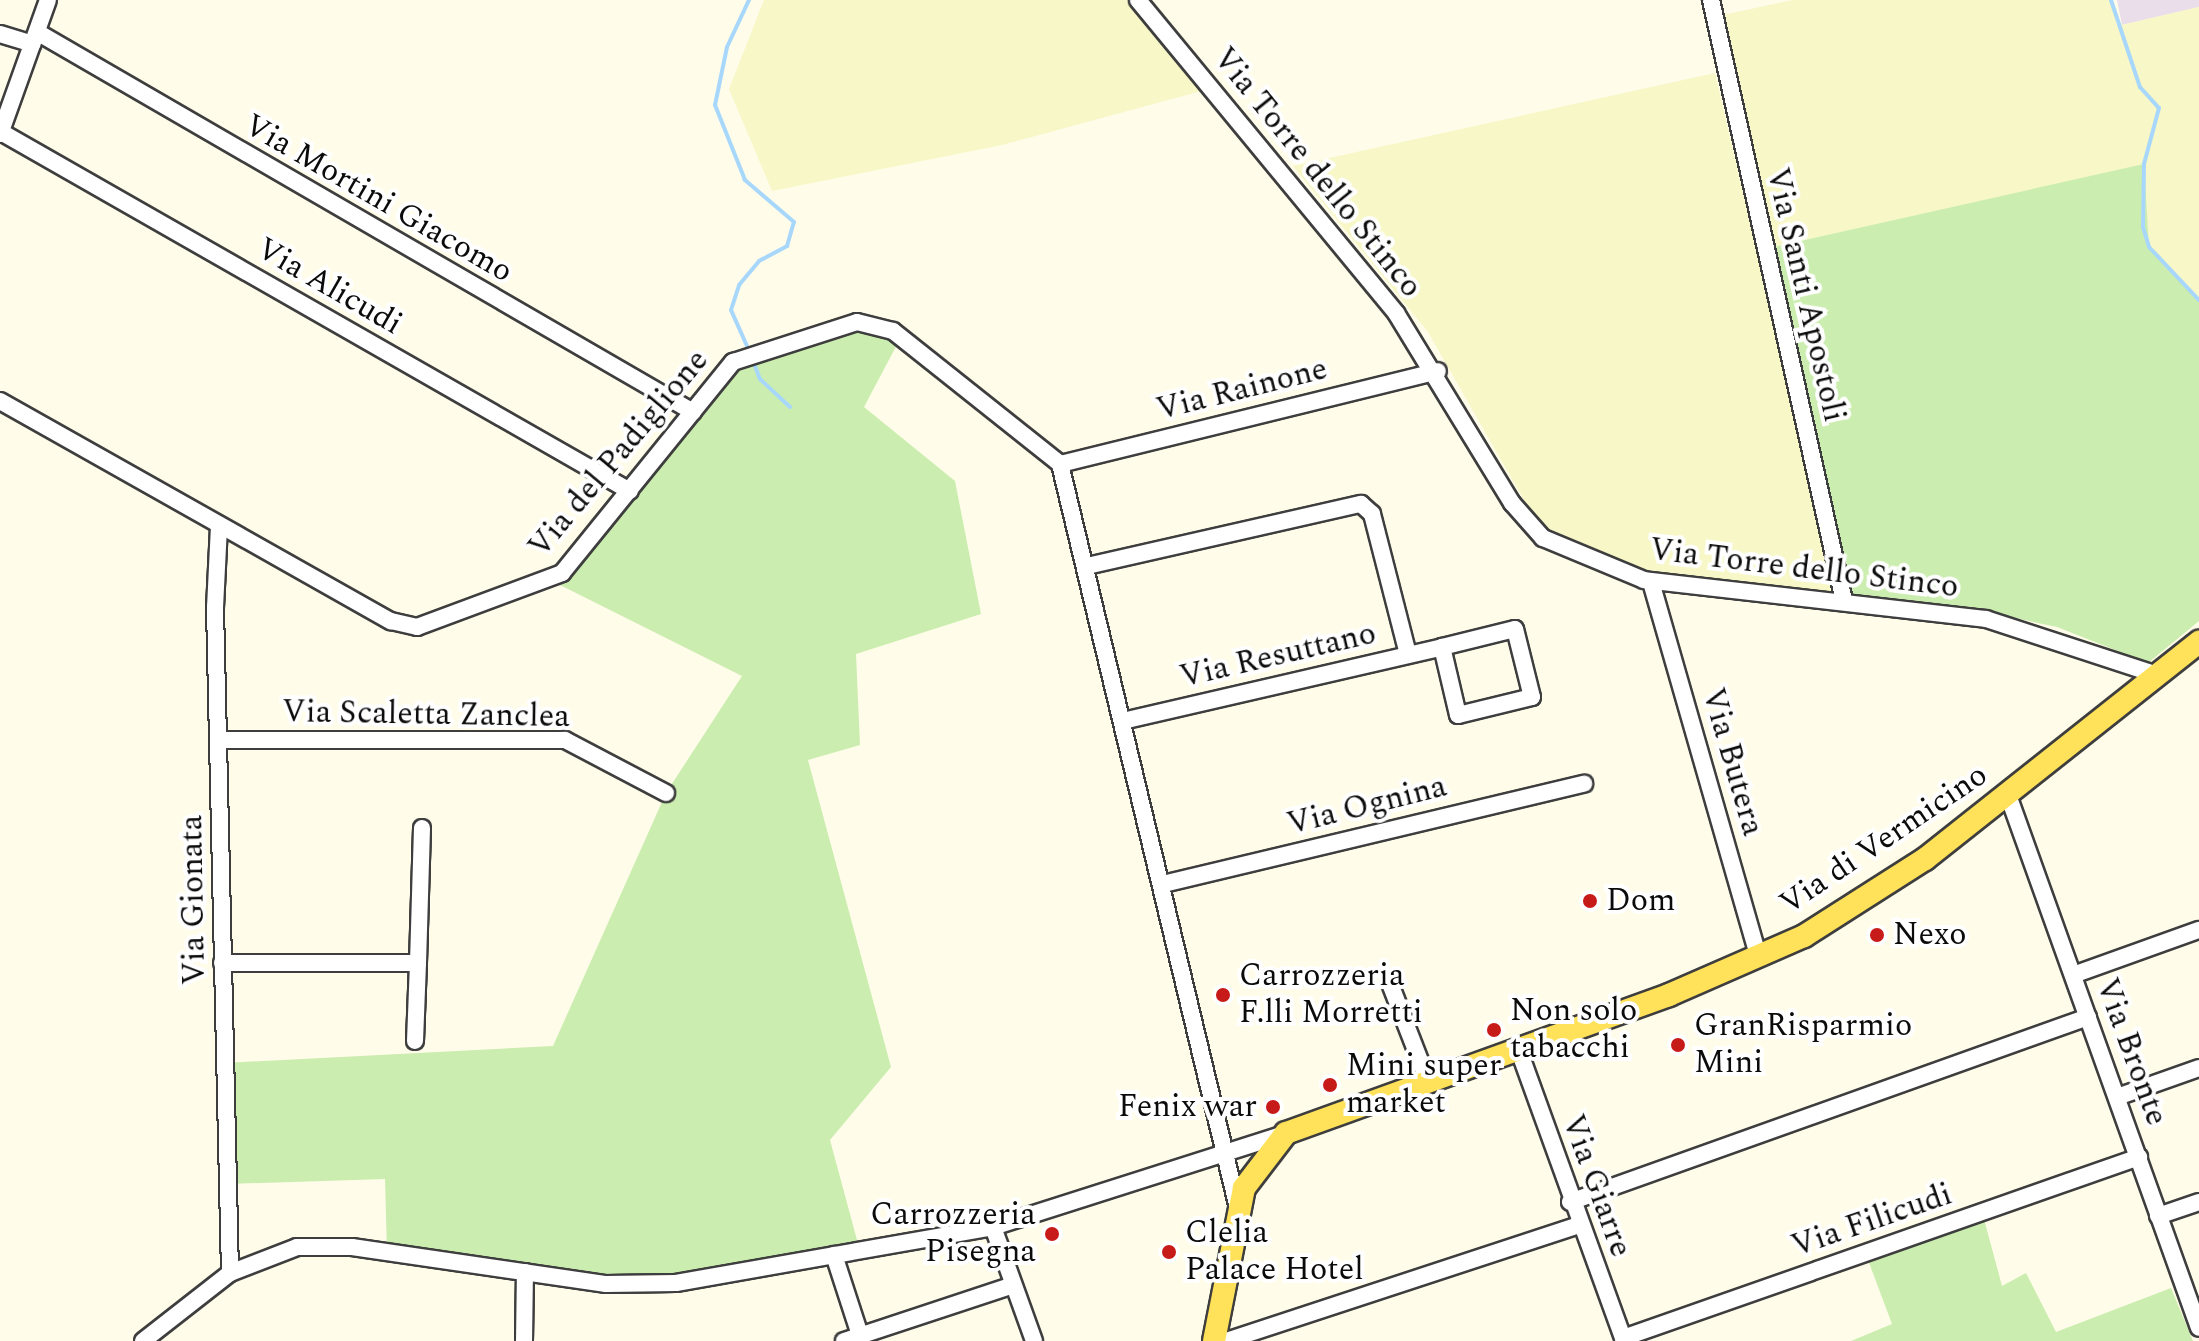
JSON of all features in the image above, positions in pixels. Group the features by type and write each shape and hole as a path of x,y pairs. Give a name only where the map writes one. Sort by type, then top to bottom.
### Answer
{"main road":[{"name":"Via di Vermicino","path":"1214,1341 1238,1208 1253,1169 1286,1133 1759,958 1877,892 2008,795 2199,642"}],"street":[{"path":"0,133 48,0"},
{"name":"Via Torre dello Stinco","path":"1138,0 1438,371 1534,530 1577,557 1651,582 1844,601 2006,623 2157,675"},
{"name":"Via Santi Apostoli","path":"1711,0 1844,601"},
{"name":"Via Mortini Giacomo","path":"0,34 35,38 693,412"},
{"name":"Via Alicudi","path":"0,133 630,491"},
{"name":"Via del Padiglione","path":"0,401 391,621 417,627 552,581 630,491 722,372 745,355 867,322 893,331 1060,464"},
{"name":"Via Rainone","path":"1060,464 1438,371"},
{"path":"1060,464 1127,720 1222,1158 1238,1208"},
{"path":"1087,566 1361,504 1372,514 1408,654"},
{"name":"Via Gionata","path":"219,526 222,963 230,1273"},
{"name":"Via Butera","path":"1651,582 1759,958"},
{"name":"Via Resuttano","path":"1127,720 1515,629 1532,697 1458,715 1442,647"},
{"name":"Via Scaletta Zanclea","path":"220,740 565,740 666,793"},
{"name":"Via Ognina","path":"1163,884 1584,784"},
{"name":"Via Bronte","path":"2008,795 2199,1328"},
{"path":"415,1041 422,828"},
{"path":"2073,975 2199,930"},
{"path":"222,963 418,963"},
{"path":"1391,986 1427,1079"},
{"path":"1570,1202 2088,1017"},
{"name":"Via Giarre","path":"1518,1048 1570,1202 1623,1339"},
{"path":"2117,1097 2199,1068"},
{"path":"143,1341 230,1273 314,1244 525,1272 655,1285 993,1227 1222,1158 1286,1133"},
{"name":"Via Filicudi","path":"1623,1339 2139,1157"},
{"path":"1222,1158 1235,1171 1253,1169"},
{"path":"2158,1216 2199,1202"},
{"path":"1226,1341 1579,1225"},
{"path":"993,1227 1034,1341"},
{"path":"834,1255 860,1335"},
{"path":"524,1341 525,1272"},
{"path":"844,1341 1013,1285"}],"shaded area":[{"path":"2117,0 2199,0 2199,7 2122,25"}],"green space":[{"path":"764,0 1129,0 1205,90 1002,145 772,191 729,89"},
{"path":"1793,0 2111,0 2117,26 2199,7 2199,300 2149,247 2144,165 1769,248 1718,16"},
{"path":"1715,73 1835,595 1646,572 1564,541 1533,516 1428,332 1293,166"},
{"path":"2144,164 2149,247 2199,300 2199,621 2148,663 2057,627 1968,608 1847,598 1769,248"},
{"path":"862,321 901,337 864,407 955,481 981,614 856,654 860,745 808,760 891,1067 830,1140 860,1251 665,1284 387,1252 385,1179 227,1184 224,1063 553,1046 666,793 742,676 552,581 718,376"},
{"path":"1984,1219 2002,1286 2026,1273 2056,1332 2171,1288 2193,1341 1851,1341 1892,1324 1868,1260"}],"waterway":[{"path":"747,346 731,310 739,285 759,261 787,246 794,222 745,180 715,105 727,47 749,0"},
{"path":"2111,0 2140,87 2159,108 2144,164 2143,227 2149,247 2199,300"},
{"path":"753,361 760,379 790,407"}],"place":[{"name":"Dom","path":"1590,901"},
{"name":"Nexo","path":"1877,935"},
{"name":"Carrozzeria F.lli Morretti","path":"1223,995"},
{"name":"Non solo tabacchi","path":"1494,1030"},
{"name":"GranRisparmio Mini","path":"1678,1045"},
{"name":"Mini super market","path":"1330,1085"},
{"name":"Fenix war","path":"1273,1107"},
{"name":"Carrozzeria Pisegna","path":"1052,1234"},
{"name":"Clelia Palace Hotel","path":"1169,1252"}]}
